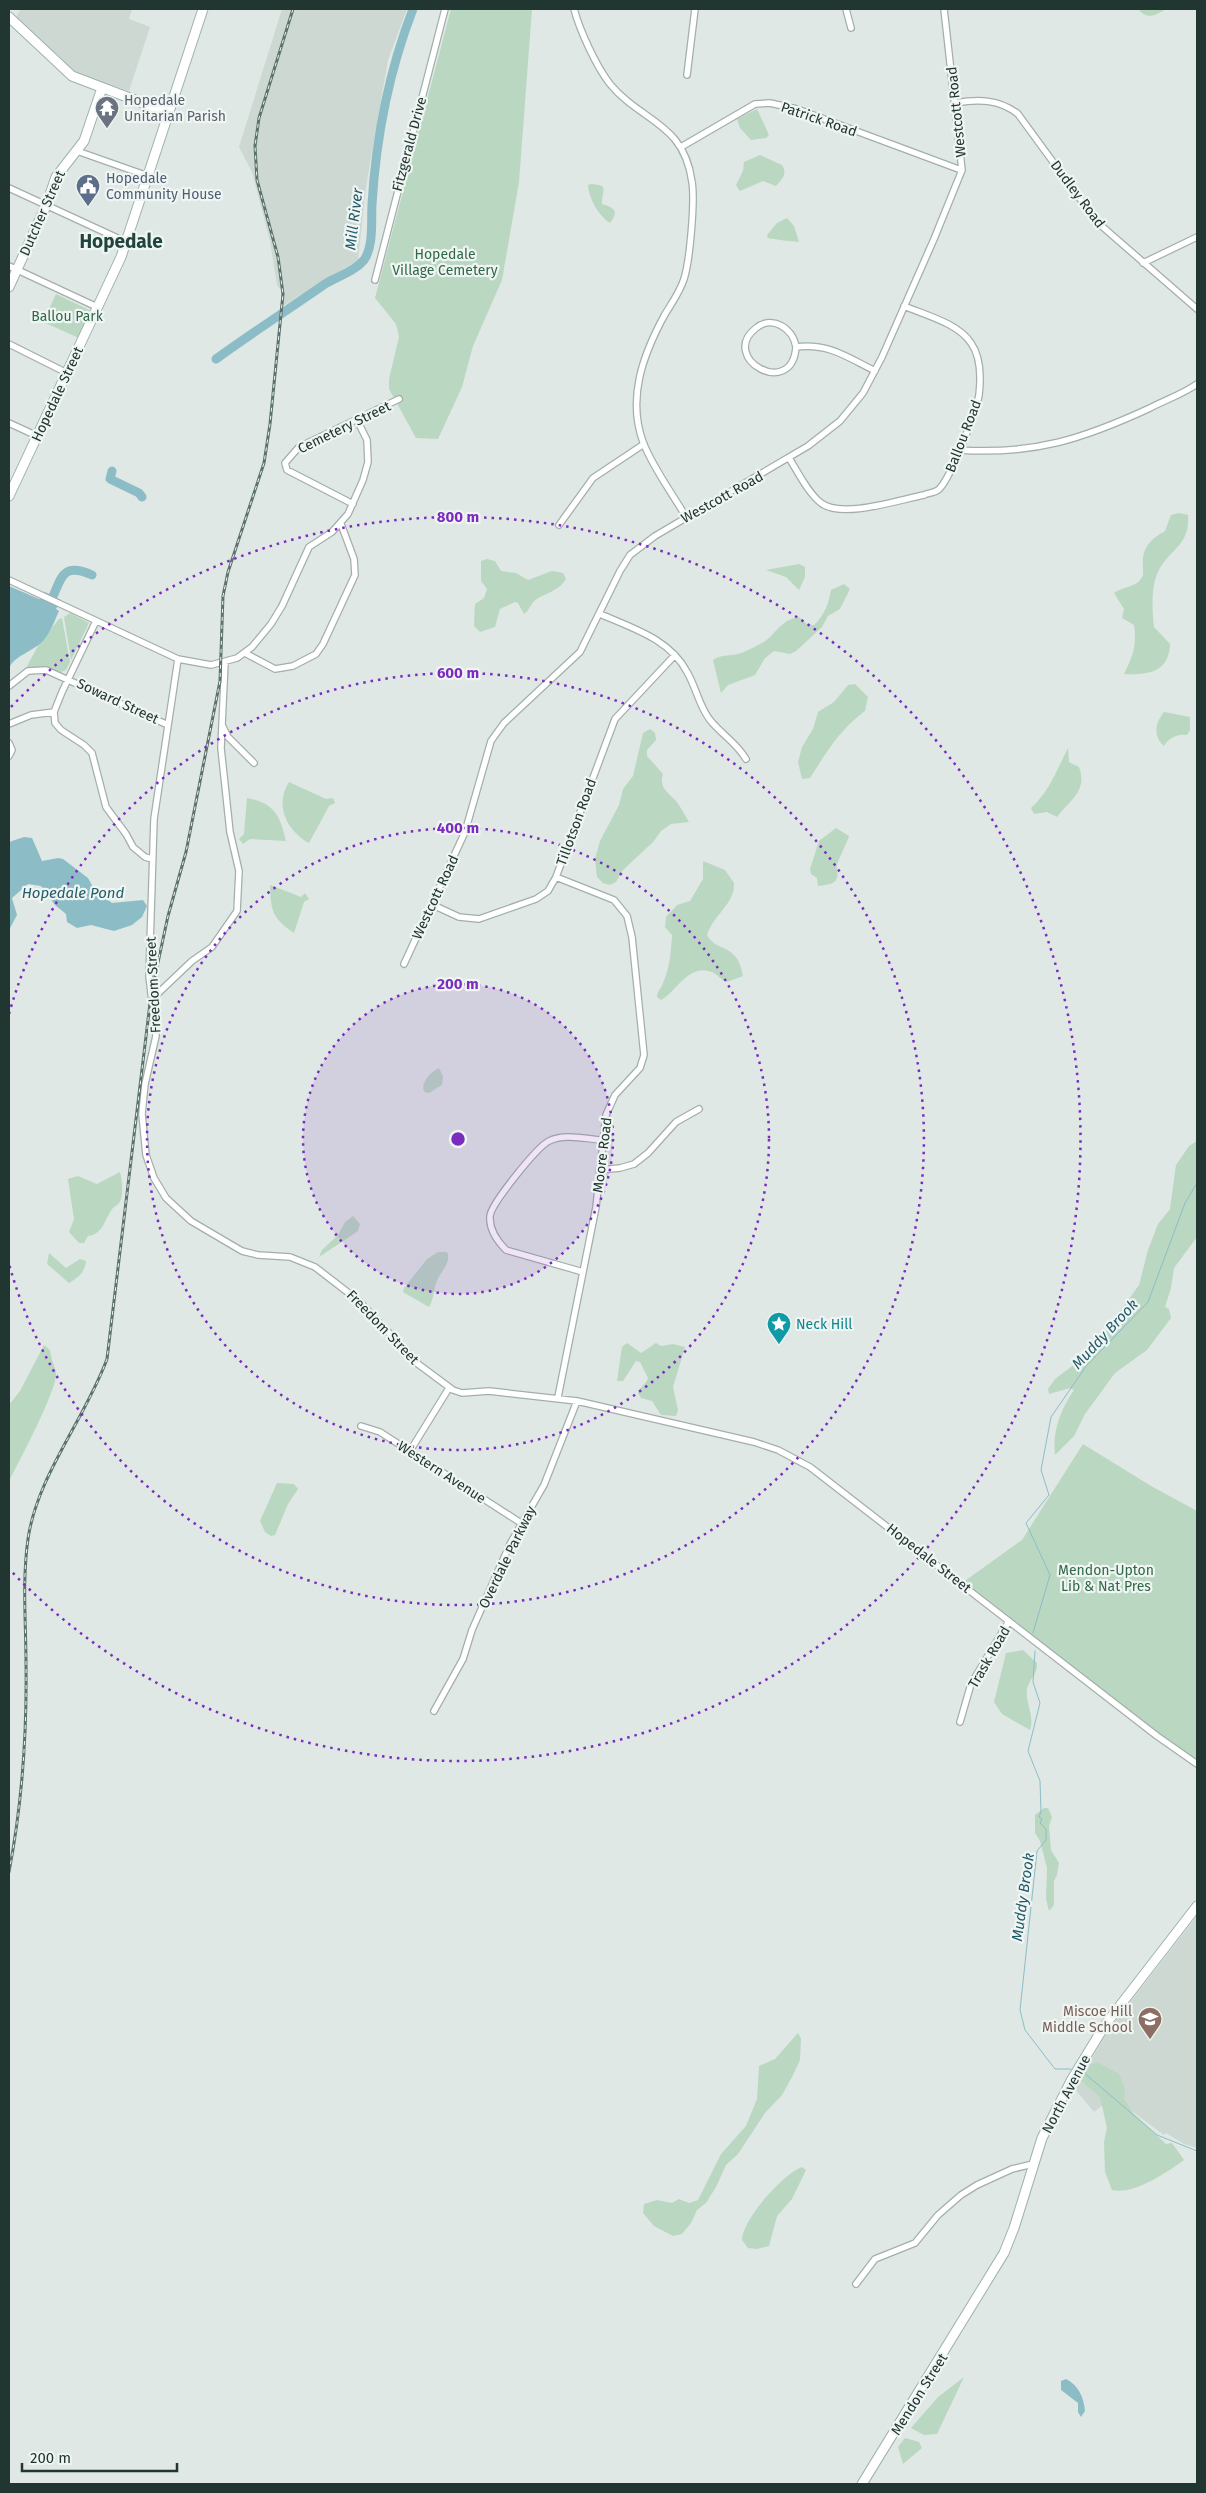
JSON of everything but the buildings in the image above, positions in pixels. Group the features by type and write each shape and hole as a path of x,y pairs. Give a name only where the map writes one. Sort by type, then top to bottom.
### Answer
{"street":[{"name":"Hopedale Street","path":"9,496 126,242 203,9"},
{"name":"Fitzgerald Drive","path":"375,280 445,9"},
{"path":"574,9 587,40 610,83 669,131 681,147 691,174 693,191 686,269 681,287 650,342 641,364 636,403 638,423 644,444 686,517"},
{"path":"687,75 695,9"},
{"path":"846,9 852,28"},
{"name":"Westcott Road","path":"404,964 433,906 465,832 491,741 504,723 580,652 630,555 654,536 789,458 840,421 863,393 875,371 952,199 961,170 956,103 944,9"},
{"path":"9,17 66,72 78,80 169,113"},
{"name":"Dutcher Street","path":"9,287 13,268 46,206 57,175 66,160 77,151 84,141 102,88"},
{"name":"Dudley Road","path":"956,103 991,101 1007,106 1018,114 1097,222 1197,309"},
{"name":"Patrick Road","path":"681,147 747,108 770,103 797,109 961,170"},
{"path":"77,151 148,176"},
{"path":"9,188 126,242"},
{"path":"1143,263 1197,237"},
{"path":"13,268 97,307"},
{"name":"Ballou Road","path":"789,458 822,504 834,509 850,509 924,495 938,490 951,471 978,396 980,375 976,352 967,338 953,328 904,306"},
{"path":"769,323 779,324 787,329 793,337 796,347 794,358 787,367 771,373 755,367 748,358 746,347 752,332 759,326 769,323"},
{"path":"9,344 67,373"},
{"path":"796,347 818,346 829,348 875,371"},
{"path":"959,450 986,452 1022,450 1091,434 1197,384"},
{"name":"Cemetery Street","path":"353,504 297,477 287,470 285,464 299,447 399,400"},
{"path":"9,580 178,660 202,665 225,662 245,653 259,639 282,606 309,547 341,524 353,504 367,470 369,454 366,440 357,420"},
{"path":"9,423 37,436"},
{"path":"559,525 593,478 644,444"},
{"path":"245,653 263,665 275,669 293,666 316,654 323,644 355,575 354,559 341,524"},
{"path":"600,614 649,635 675,655 686,670 710,720 739,747 746,759"},
{"path":"96,620 54,712 58,727 92,753 106,807 133,847 145,857 152,859"},
{"name":"Tillotson Road","path":"433,906 459,917 480,919 543,895 556,877 614,719 675,655"},
{"name":"Freedom Street","path":"178,660 154,819 149,976 156,1036 143,1094 142,1130 146,1155 154,1178 166,1198 191,1221 242,1251 258,1255 290,1258 315,1267 359,1301 418,1364 449,1388 462,1393 489,1391 558,1397 630,1413"},
{"path":"152,1000 192,961 212,947 238,911 238,871 230,832 221,748 225,662"},
{"name":"Soward Street","path":"9,686 28,671 37,669 68,678 168,725"},
{"path":"9,724 31,715 54,712"},
{"path":"222,726 228,737 254,763"},
{"path":"9,743 12,750 9,756"},
{"name":"Moore Road","path":"556,877 614,900 624,911 631,929 644,1055 640,1068 611,1101 606,1115 596,1207 558,1397"},
{"path":"599,1170 620,1168 634,1164 648,1153 676,1122 699,1109"},
{"path":"583,1272 506,1250 492,1229 490,1212 501,1195 548,1142 570,1137 602,1140"},
{"path":"410,1451 449,1388"},
{"name":"Overdale Parkway","path":"434,1711 463,1659 481,1609 521,1523 550,1472 577,1401"},
{"name":"Hopedale Street","path":"630,1413 754,1442 795,1458 810,1467 1157,1736 1197,1764"},
{"name":"Western Avenue","path":"361,1426 380,1432 521,1523"},
{"name":"Trask Road","path":"960,1722 971,1684 1009,1621"},
{"name":"North Avenue","path":"975,2303 1011,2238 1032,2164 1049,2122 1094,2041 1197,1906"},
{"path":"856,2284 875,2259 914,2243 938,2215 961,2195 977,2185 1012,2170 1032,2164"},
{"name":"Mendon Street","path":"862,2484 975,2303"}],"shaded area":[{"path":"21,9 132,9 129,19 150,27 129,91 77,74 35,37 16,17"},
{"path":"282,9 407,9 388,60 366,187 358,260 281,307 281,290 277,285 270,241 252,172 239,147"},
{"name":"Miscoe Hill Middle School","path":"1197,1916 1197,2148 1184,2144 1166,2133 1164,2135 1113,2097 1094,2112 1074,2088 1108,2031"}],"green space":[{"name":"Hopedale Village Cemetery","path":"451,9 532,9 519,182 502,280 473,346 462,387 438,439 416,438 389,389 389,379 399,337 396,324 375,298"},
{"path":"1138,9 1166,9 1158,14 1148,16"},
{"path":"757,109 769,135 766,138 751,140 740,128 737,119"},
{"path":"760,155 782,165 784,176 776,186 763,181 740,191 736,185 743,171 744,162"},
{"path":"588,185 603,187 602,204 613,209 615,213 610,223 598,212 592,201"},
{"path":"787,218 794,226 799,242 768,238 767,235 777,223"},
{"name":"Ballou Park","path":"56,294 91,311 79,338 43,322"},
{"path":"1179,513 1188,515 1186,534 1158,572 1153,592 1154,627 1170,644 1169,654 1166,661 1155,670 1141,674 1124,674 1134,650 1134,625 1122,618 1124,609 1114,593 1139,582 1143,576 1143,555 1147,546 1165,531 1171,515"},
{"path":"487,559 495,561 501,571 516,573 528,580 552,571 563,573 566,579 557,589 535,600 524,614 518,603 515,602 500,609 495,627 480,632 474,626 475,604 484,598 487,589 481,581 481,561"},
{"path":"799,564 805,567 805,577 799,590 786,577 766,570"},
{"path":"844,584 850,589 840,609 828,616 822,627 796,651 790,654 774,651 765,658 755,675 728,685 721,693 713,660 721,656 742,653 759,645 783,624 794,618 799,617 808,625 814,625 826,609 831,590"},
{"path":"70,613 89,623 71,660 64,617"},
{"path":"62,618 70,662 66,670 61,672 40,667 26,668 38,646 59,619"},
{"path":"855,684 868,697 865,711 841,734 810,778 802,779 798,762 802,747 813,729 818,712 834,702 848,685"},
{"path":"1164,712 1190,717 1190,730 1187,735 1176,736 1164,746 1158,738 1156,729"},
{"path":"650,729 655,733 656,740 647,750 647,756 663,774 663,786 678,803 689,822 671,824 661,831 653,842 622,871 616,882 610,885 603,883 597,877 595,859 600,841 619,805 623,789 633,776 643,733"},
{"path":"1068,748 1069,762 1079,767 1081,775 1081,783 1076,795 1057,817 1047,812 1034,814 1031,808 1048,787"},
{"path":"289,782 326,799 333,798 335,803 329,806 309,843 294,832 285,817 283,800"},
{"path":"247,798 264,803 270,807 278,817 286,841 250,839 243,844 239,839 244,834"},
{"path":"836,828 849,836 837,864 837,878 831,884 818,886 817,878 811,874 810,869 819,841"},
{"path":"703,861 725,870 734,883 731,897 714,921 707,935 711,941 732,953 740,965 743,976 727,982 714,973 706,970 698,971 685,978 661,1000 657,995 667,971 671,953 672,935 665,927 666,917 677,905 690,901 703,879"},
{"path":"270,885 301,897 305,893 309,899 304,902 294,933 281,923 274,913"},
{"path":"439,1068 443,1076 442,1085 429,1093 424,1092 425,1081 430,1074"},
{"path":"1197,1141 1197,1237 1174,1268 1171,1288 1165,1307 1169,1309 1171,1318 1147,1350 1115,1373 1085,1414 1074,1436 1055,1455 1054,1446 1058,1421 1074,1390 1070,1388 1049,1394 1048,1389 1055,1379 1092,1351 1139,1285 1148,1250 1158,1224 1170,1209 1176,1165 1189,1146"},
{"path":"120,1172 122,1183 121,1200 110,1212 101,1229 88,1236 84,1243 79,1243 69,1232 74,1219 68,1179 78,1176 97,1184"},
{"path":"353,1216 360,1224 358,1231 319,1257 322,1250 338,1235 345,1222"},
{"path":"438,1252 447,1252 448,1260 436,1283 429,1307 403,1292 404,1288 427,1259"},
{"path":"49,1253 66,1268 80,1259 86,1261 83,1271 69,1283 47,1264"},
{"path":"627,1343 641,1353 656,1343 661,1346 673,1344 685,1347 673,1387 678,1410 676,1416 661,1415 652,1401 641,1398 638,1393 648,1378 640,1362 636,1361 623,1381 617,1381 622,1347"},
{"path":"44,1345 50,1350 56,1372 55,1380 37,1425 9,1481 9,1405 20,1391"},
{"name":"Mendon-Upton Lib & Nat Pres","path":"1083,1444 1151,1486 1197,1511 1197,1763 962,1583 1022,1540"},
{"path":"277,1483 294,1484 298,1489 288,1504 275,1535 271,1536 265,1532 260,1521"},
{"path":"1023,1650 1037,1663 1036,1670 1027,1689 1031,1720 1030,1730 1002,1714 994,1702 1006,1653"},
{"path":"1044,1808 1048,1808 1052,1817 1049,1826 1051,1850 1059,1863 1054,1881 1054,1905 1049,1911 1046,1899 1047,1868 1040,1841 1035,1833 1035,1815"},
{"path":"798,2033 801,2039 800,2060 792,2077 782,2095 765,2113 738,2154 726,2165 706,2203 697,2210 691,2223 682,2234 673,2236 654,2226 643,2213 644,2204 657,2200 672,2203 679,2199 689,2203 698,2200 721,2154 746,2126 757,2099 759,2066 775,2059"},
{"path":"1097,2062 1119,2074 1125,2089 1124,2099 1133,2113 1166,2144 1172,2143 1184,2160 1150,2182 1140,2186 1121,2191 1112,2190 1105,2172 1104,2142 1107,2128 1100,2097 1078,2078 1084,2068"},
{"path":"802,2167 806,2170 792,2199 777,2216 769,2246 757,2249 748,2248 742,2240 744,2231 756,2210 775,2188 794,2171"},
{"path":"964,2377 937,2434 924,2435 911,2428 938,2397"},
{"path":"905,2438 919,2442 922,2448 903,2464 898,2447"}],"water":[{"path":"9,586 39,599 42,598 45,592 61,600 56,609 59,611 52,627 42,642 14,661 9,669"},
{"name":"Hopedale Pond","path":"24,837 32,838 42,861 63,859 88,878 94,889 112,903 143,900 147,906 142,917 132,925 114,931 91,925 77,928 67,922 66,914 55,905 41,886 28,884 12,898 17,915 9,930 9,842"},
{"path":"1066,2379 1077,2388 1082,2396 1085,2411 1081,2417 1078,2412 1078,2403 1061,2390 1061,2381"}],"waterway":[{"name":"Mill River","path":"216,359 325,284 351,271 364,260 371,241 374,179 380,130 397,56 413,9"},
{"name":"Mill River","path":"112,471 110,479 139,493 142,497"},
{"name":"Mill River","path":"48,606 62,576 67,572 73,570 92,575"},
{"name":"Muddy Brook","path":"1033,1633 1050,1575 1026,1523 1049,1495 1041,1470 1051,1417 1087,1365 1148,1302 1185,1203 1197,1183"},
{"name":"Muddy Brook","path":"1035,1651 1033,1682 1040,1703 1028,1751 1040,1781 1041,1812 1039,1817 1042,1819 1040,1823 1046,1829 1046,1840 1037,1851 1020,2010 1025,2030 1055,2069 1071,2069"},
{"name":"Muddy Brook","path":"1083,2072 1157,2135 1197,2151"}],"railway":[{"path":"9,1872 17,1821 24,1743 26,1690 25,1586 28,1539 33,1516 51,1470 87,1404 107,1359 151,995 168,916 186,852 220,681 223,596 228,572 264,463 270,424 283,294 278,257 257,180 255,146 259,118 293,9"}],"place":[{"name":"Hopedale Unitarian Parish","path":"107,129"},
{"name":"Hopedale Community House","path":"88,207"},
{"name":"Neck Hill","path":"779,1345"},
{"name":"Miscoe Hill Middle School","path":"1150,2040"}],"district":[{"name":"Hopedale","path":"121,241"}]}
